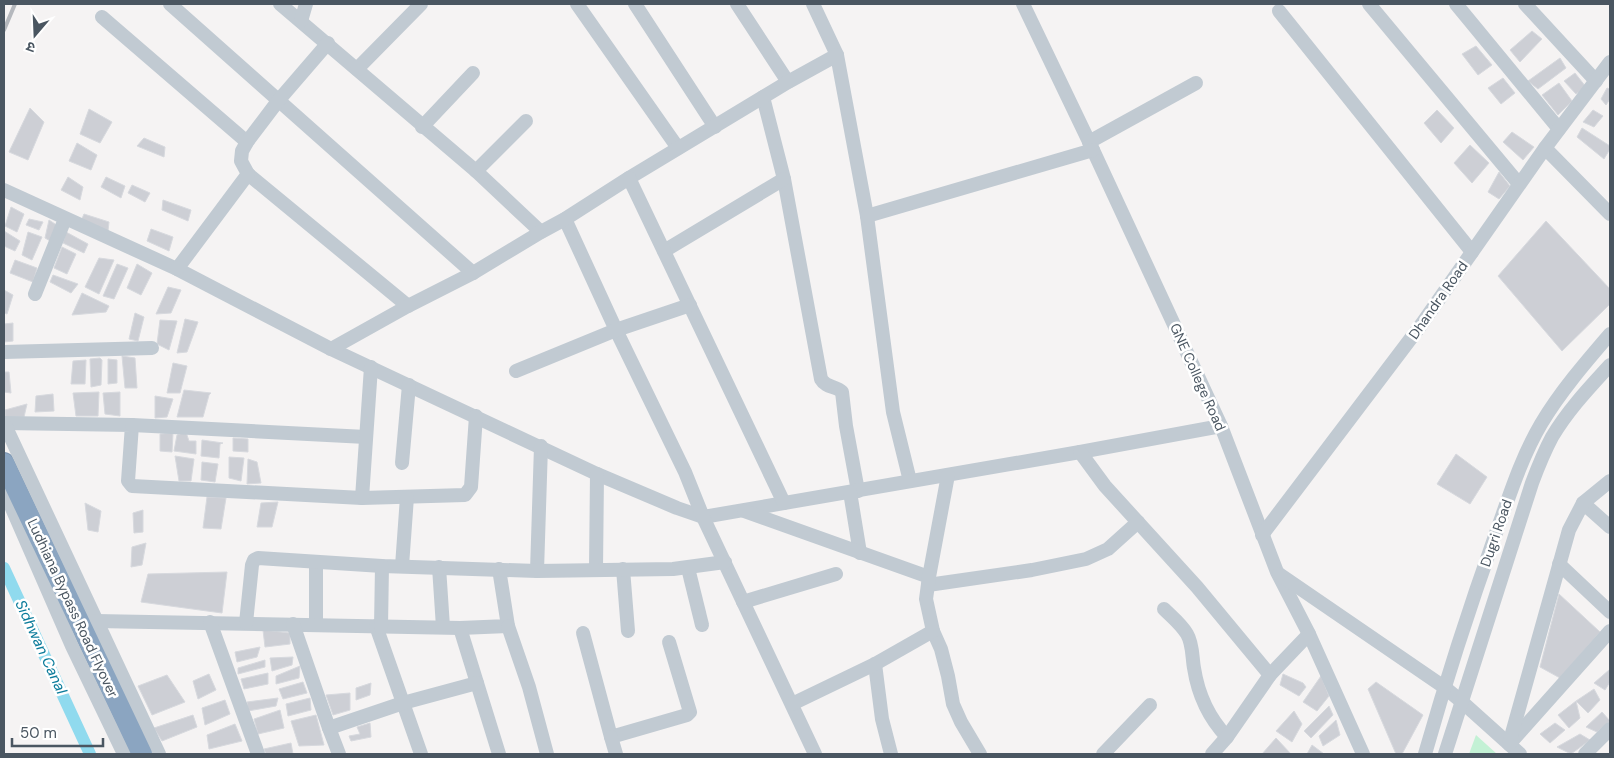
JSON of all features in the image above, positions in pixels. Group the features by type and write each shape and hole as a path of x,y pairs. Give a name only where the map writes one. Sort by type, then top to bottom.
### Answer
{"highway":[{"name":"Ludhiana Bypass Road Flyover","path":"4,462 142,754"}],"street":[{"path":"170,4 473,273"},
{"path":"280,4 328,43 422,127 476,171 541,232"},
{"path":"301,21 306,4"},
{"path":"357,69 421,4"},
{"path":"577,4 678,148"},
{"path":"635,4 715,127"},
{"path":"737,4 788,82"},
{"path":"813,4 836,55 867,216 893,412 910,481"},
{"name":"GNE College Road","path":"1023,4 1221,426 1277,572 1309,634 1363,754"},
{"path":"1370,4 1519,184"},
{"path":"1456,4 1560,129"},
{"path":"1524,4 1596,81"},
{"path":"1279,11 1472,252"},
{"path":"102,17 247,142"},
{"path":"328,43 278,101 247,142 242,151 241,161 248,174 408,306"},
{"path":"331,349 408,306 473,273 565,219 678,148 836,55"},
{"name":"Dhandra Road","path":"1262,535 1421,325 1519,184 1610,62"},
{"path":"422,127 473,73"},
{"path":"867,216 1091,146 1196,83"},
{"path":"763,97 784,179 822,379 826,385 842,392 860,553"},
{"path":"476,171 526,121"},
{"path":"1545,148 1610,214"},
{"path":"177,269 248,174"},
{"path":"630,178 784,503"},
{"path":"664,251 784,179"},
{"path":"4,190 177,269 331,349 598,474 677,508 703,517 1221,426"},
{"path":"35,294 65,219"},
{"path":"565,219 685,472 703,517 815,754"},
{"path":"516,371 616,330 690,306"},
{"name":"Dugri Road","path":"1425,754 1444,687 1489,552 1527,451 1557,398 1610,334"},
{"path":"4,352 152,348"},
{"name":"Dugri Road","path":"1445,754 1539,466 1552,437 1566,416 1610,365"},
{"path":"362,498 371,367"},
{"path":"402,463 409,385"},
{"path":"132,425 128,481 132,486 362,498 407,497 466,495 471,487 476,416"},
{"path":"159,754 4,423 132,425 366,437"},
{"path":"537,571 541,446"},
{"path":"1080,452 1105,486 1197,587 1270,675"},
{"path":"596,570 598,474"},
{"path":"948,475 926,599 933,631 941,649 948,676 953,704 961,722 980,754"},
{"path":"1509,744 1572,521 1583,503 1610,481"},
{"path":"4,490 72,646 124,754"},
{"path":"402,566 407,497"},
{"path":"1583,503 1610,526"},
{"path":"744,511 860,553 928,581 1032,570 1086,559 1108,549 1138,522"},
{"path":"246,623 254,560 258,558 382,566 537,571 688,568 725,562"},
{"path":"316,562 316,625"},
{"path":"1559,564 1610,612"},
{"path":"382,566 379,626 403,704 421,754"},
{"path":"439,568 443,628"},
{"path":"688,568 702,625"},
{"path":"499,569 508,626 529,687 547,754"},
{"path":"622,569 628,631"},
{"path":"1277,572 1444,687 1520,754"},
{"path":"743,602 836,574"},
{"path":"1164,609 1188,635 1197,685 1211,718 1227,737"},
{"path":"96,621 443,628 508,626"},
{"path":"210,622 258,754"},
{"path":"293,624 329,728 340,754"},
{"path":"460,628 499,754"},
{"path":"792,704 875,664 933,631"},
{"path":"1509,744 1610,631"},
{"path":"582,633 616,754"},
{"path":"1212,754 1227,737 1270,675 1309,634"},
{"path":"611,737 687,715 690,712 669,642"},
{"path":"875,664 882,720 891,754"},
{"path":"329,728 403,704 477,684"},
{"path":"1103,754 1150,705"},
{"path":"1585,754 1610,729"}],"green space":[{"path":"1476,735 1497,754 1469,754"}],"building":[{"path":"1532,31 1542,39 1520,62 1510,50"},
{"path":"1476,46 1492,65 1478,75 1462,54"},
{"path":"1560,58 1566,68 1538,89 1528,81"},
{"path":"1575,73 1586,87 1576,94 1564,81"},
{"path":"1503,78 1515,93 1501,104 1488,88"},
{"path":"1559,83 1572,101 1558,115 1542,95"},
{"path":"1607,88 1610,89 1610,99 1606,105 1601,99"},
{"path":"30,108 44,122 28,160 9,152"},
{"path":"89,109 112,122 100,143 80,134"},
{"path":"1437,110 1454,128 1441,143 1424,123"},
{"path":"1593,110 1603,116 1594,127 1583,122"},
{"path":"1582,128 1610,146 1604,159 1577,137"},
{"path":"1512,132 1534,147 1523,160 1503,142"},
{"path":"144,138 165,147 164,157 137,146"},
{"path":"77,143 97,155 91,170 69,161"},
{"path":"1470,145 1489,163 1472,183 1454,163"},
{"path":"1499,172 1510,186 1499,199 1488,192"},
{"path":"68,177 83,187 80,200 61,190"},
{"path":"106,177 125,186 121,198 101,187"},
{"path":"132,185 150,193 145,202 128,193"},
{"path":"163,200 191,210 188,221 162,210"},
{"path":"11,207 24,214 17,232 5,226"},
{"path":"84,214 109,222 108,231 81,221"},
{"path":"29,219 43,222 39,230 26,225"},
{"path":"49,220 58,226 52,242 45,238"},
{"path":"1546,221 1610,289 1610,304 1562,351 1498,276"},
{"path":"151,229 173,237 169,251 147,241"},
{"path":"4,231 20,241 15,251 4,246"},
{"path":"28,232 42,237 32,260 22,255"},
{"path":"66,232 88,244 84,253 63,243"},
{"path":"62,247 76,254 67,274 54,268"},
{"path":"99,258 114,260 99,294 85,287"},
{"path":"15,260 37,268 33,282 10,273"},
{"path":"117,264 128,268 114,299 103,296"},
{"path":"137,264 152,273 141,295 127,288"},
{"path":"53,275 78,284 71,293 50,282"},
{"path":"168,287 181,290 171,313 156,314"},
{"path":"4,290 13,295 7,314 4,313"},
{"path":"82,293 109,306 106,312 72,315"},
{"path":"135,313 144,317 138,341 129,339"},
{"path":"185,319 198,322 187,352 177,353"},
{"path":"160,320 177,321 169,350 157,344"},
{"path":"13,323 13,341 4,342 4,324"},
{"path":"122,356 135,358 137,388 125,388"},
{"path":"100,358 102,360 101,385 91,387 90,359"},
{"path":"108,359 117,360 117,383 108,384"},
{"path":"86,360 85,384 71,384 73,361"},
{"path":"173,363 187,366 180,393 167,393"},
{"path":"4,372 9,372 11,393 4,392"},
{"path":"184,390 211,393 203,417 177,417"},
{"path":"99,392 98,416 76,416 73,393"},
{"path":"120,392 120,416 105,414 103,393"},
{"path":"53,394 54,411 35,412 36,396"},
{"path":"155,396 173,399 167,417 155,418"},
{"path":"27,404 24,417 5,417 5,410"},
{"path":"186,432 189,441 196,441 196,454 174,451 177,435"},
{"path":"173,433 172,452 160,451 160,434"},
{"path":"233,438 248,439 248,452 233,451"},
{"path":"202,440 223,443 220,444 219,458 201,456"},
{"path":"1456,454 1487,477 1470,504 1437,484"},
{"path":"175,456 194,459 191,481 179,481"},
{"path":"229,457 244,458 241,481 229,478"},
{"path":"248,459 257,462 261,483 247,484"},
{"path":"202,462 218,464 215,482 201,480"},
{"path":"207,497 226,498 221,529 203,528"},
{"path":"278,502 272,527 257,527 261,503"},
{"path":"85,503 101,511 98,532 88,530"},
{"path":"143,510 143,532 134,533 133,513"},
{"path":"146,543 142,565 131,567 132,547"},
{"path":"227,572 222,613 141,602 148,574"},
{"path":"1559,594 1600,632 1560,678 1540,667"},
{"path":"263,630 290,633 290,644 265,647"},
{"path":"260,647 257,657 237,662 235,652"},
{"path":"293,657 292,665 272,671 270,658"},
{"path":"265,660 265,667 238,674 238,668"},
{"path":"300,666 299,678 276,684 276,676"},
{"path":"1609,670 1610,682 1605,690 1594,683"},
{"path":"268,673 268,684 244,689 241,679"},
{"path":"209,674 216,690 198,699 193,681"},
{"path":"1283,674 1303,683 1306,687 1299,696 1280,685"},
{"path":"167,675 185,702 152,715 138,686"},
{"path":"1321,676 1329,696 1317,711 1303,702"},
{"path":"303,682 307,693 283,699 279,689"},
{"path":"1376,682 1423,715 1402,754 1396,754 1368,689"},
{"path":"371,683 370,695 356,700 356,688"},
{"path":"1594,689 1600,700 1588,713 1576,701"},
{"path":"350,693 350,710 333,715 326,695"},
{"path":"278,698 276,706 248,711 247,702"},
{"path":"310,698 311,710 288,716 286,704"},
{"path":"225,700 230,714 205,725 202,708"},
{"path":"1576,701 1580,718 1569,728 1558,715"},
{"path":"1329,706 1333,715 1311,738 1304,731"},
{"path":"280,710 284,728 258,734 254,719"},
{"path":"1294,711 1302,724 1292,742 1276,731"},
{"path":"1602,712 1610,721 1597,732 1586,727"},
{"path":"193,715 197,727 162,741 154,728"},
{"path":"316,715 324,745 299,746 291,721"},
{"path":"1336,720 1340,735 1323,746 1319,736"},
{"path":"370,723 371,737 351,741 349,736 360,734 357,727"},
{"path":"1555,723 1565,730 1550,743 1540,734"},
{"path":"235,724 242,741 209,749 207,735"},
{"path":"1580,734 1590,740 1571,754 1557,747"},
{"path":"1276,738 1291,754 1262,754"},
{"path":"291,743 293,754 266,754 264,749"},
{"path":"1312,745 1324,754 1307,754"}],"waterway":[{"name":"Sidhwan Canal","path":"4,568 90,754"}],"railway":[{"path":"4,30 15,4"}]}
